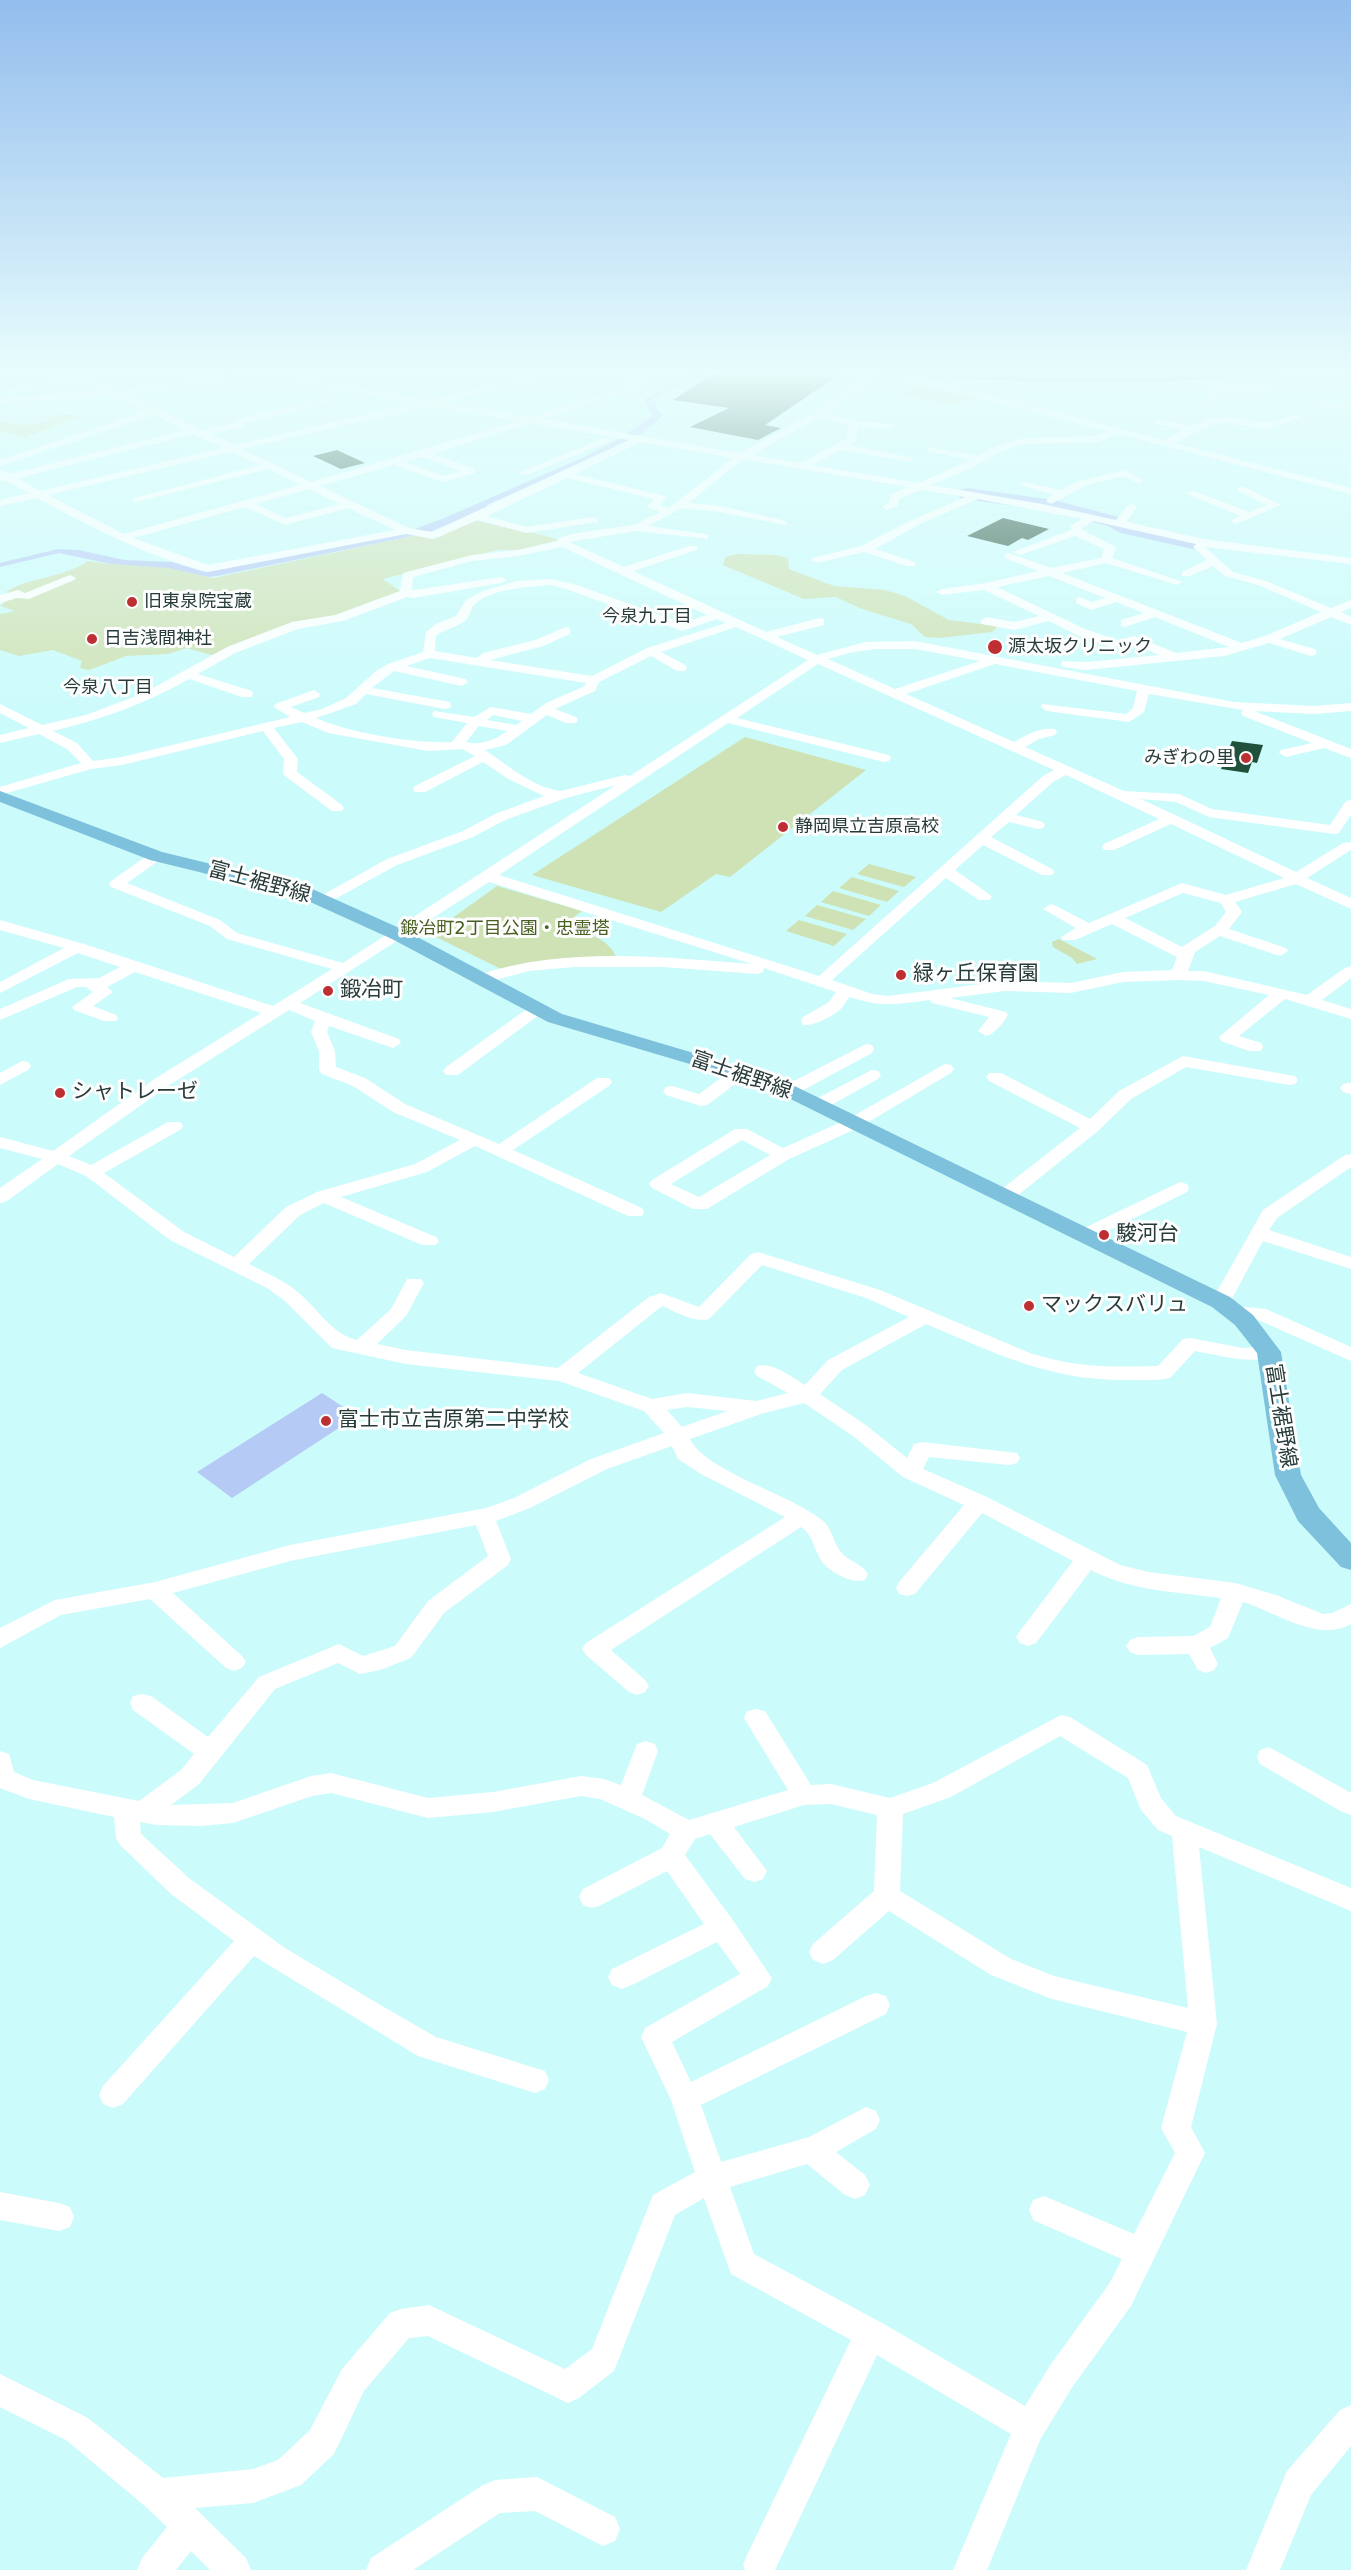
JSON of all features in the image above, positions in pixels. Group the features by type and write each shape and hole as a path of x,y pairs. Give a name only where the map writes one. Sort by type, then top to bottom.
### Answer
{"main road":[{"name":"富士裾野線","path":"0,794 156,856 280,884 324,900 484,978 537,1009 594,1031 740,1072 789,1090 1227,1307 1263,1340 1269,1352 1288,1475 1308,1514 1351,1560"}],"street":[{"path":"30,490 180,562 208,569 406,531"},
{"path":"0,503 56,490"},
{"path":"136,499 173,490"},
{"path":"124,537 296,490"},
{"path":"323,490 406,531 433,536 533,490"},
{"path":"628,490 661,498 652,507 720,509 782,523"},
{"path":"636,528 672,508 696,490"},
{"path":"887,507 894,504 894,496 909,490"},
{"path":"939,490 975,497 1045,505 1090,518 1204,542 1351,561"},
{"path":"1047,490 1062,493"},
{"path":"1045,505 1068,490"},
{"path":"1236,521 1276,505 1244,490"},
{"path":"1190,493 1248,515"},
{"path":"817,560 865,549 916,522 975,497"},
{"path":"248,504 285,522 350,504"},
{"path":"1124,525 1120,522 1132,507"},
{"path":"642,513 672,508"},
{"path":"474,516 526,530 607,519"},
{"path":"1090,518 1074,528 1077,532 1110,548 1106,560"},
{"path":"563,543 563,540 572,537 636,528 704,537"},
{"path":"1077,532 1014,554 1052,573 1241,647"},
{"path":"871,536 885,540"},
{"path":"1204,542 1199,548 1216,560 1229,574 1262,583 1351,621"},
{"path":"406,593 407,575 472,558 518,553 563,543 737,624 1063,771 1117,793 1351,904"},
{"path":"623,570 664,555 693,548"},
{"path":"822,549 841,555"},
{"path":"865,549 911,564"},
{"path":"872,564 889,557"},
{"path":"942,592 1052,573 1106,560 1181,578 1216,560"},
{"path":"966,574 1048,618 1116,644 1134,640 1176,658"},
{"path":"0,599 18,594 25,597 70,578"},
{"path":"1019,579 1034,586"},
{"path":"0,739 90,718 124,706 149,696 231,650 296,625 339,618 406,593 414,594 503,580 517,584"},
{"path":"429,654 430,635 440,627 461,618 470,602 487,593 517,584 551,582 573,587 682,627 718,615"},
{"path":"1080,601 1091,606 1117,598"},
{"path":"1015,664 1021,659 1029,658 1086,666 1224,652 1269,639 1351,604"},
{"path":"1125,623 1156,613"},
{"path":"986,621 1014,626 1048,618"},
{"path":"765,636 820,622"},
{"path":"0,794 90,765 122,761 306,719 344,706 380,674 392,667 429,654 594,680 651,651 737,624"},
{"path":"478,662 488,656 539,643 566,631"},
{"path":"1269,639 1311,652"},
{"path":"0,1197 162,1082 489,877 817,659 839,650 862,645 915,645 1217,703 1288,710 1351,707"},
{"path":"651,651 681,668"},
{"path":"894,694 995,660"},
{"path":"392,667 462,682"},
{"path":"186,674 247,694"},
{"path":"420,789 479,752 501,742 541,715 579,695 590,688 594,680"},
{"path":"1047,707 1129,718 1139,709 1144,689"},
{"path":"363,690 442,710 475,722 520,730"},
{"path":"314,694 280,707 328,729 428,747 456,746 479,752 515,777 550,794 561,795"},
{"path":"1217,703 1252,714 1257,719 1317,739 1351,754"},
{"path":"0,708 72,746 90,765"},
{"path":"456,746 475,722 491,711 572,720"},
{"path":"727,719 884,758"},
{"path":"267,728 291,759 290,773 338,808"},
{"path":"1013,748 1034,736 1050,732"},
{"path":"1286,753 1319,747 1317,739"},
{"path":"821,982 1048,779 1063,771"},
{"path":"324,900 392,862 468,834 500,817 561,795 642,774"},
{"path":"1117,793 1179,798 1209,813 1334,830 1351,804"},
{"path":"1007,817 1038,825"},
{"path":"1109,847 1170,819"},
{"path":"983,839 1047,872"},
{"path":"1069,937 1182,888 1226,900 1295,879 1348,846"},
{"path":"156,856 116,884 215,923 232,936 345,968"},
{"path":"946,871 984,897"},
{"path":"489,877 775,966 786,972"},
{"path":"1179,975 1184,954 1191,945 1219,931 1234,912 1226,900"},
{"path":"1051,909 1088,928"},
{"path":"1114,919 1184,954"},
{"path":"0,925 78,947 186,986 324,1018 393,1043"},
{"path":"1219,931 1281,951"},
{"path":"0,988 78,947"},
{"path":"484,978 511,968 548,963 667,961 786,972 870,999 888,1001 1005,986 1071,988 1123,977 1204,976 1282,993 1351,1014"},
{"path":"110,1018 80,1007 105,992 94,987 134,966"},
{"path":"1308,1002 1351,971"},
{"path":"0,1015 75,982 102,983"},
{"path":"809,1022 837,1004 837,999 848,992"},
{"path":"1255,1047 1227,1037 1282,993"},
{"path":"926,997 1000,1016 986,1031"},
{"path":"452,1071 537,1009"},
{"path":"324,1018 319,1032 327,1051 328,1070 359,1082 399,1108 474,1139 635,1212"},
{"path":"789,1090 866,1049"},
{"path":"1005,1196 1092,1127 1125,1095 1183,1061 1289,1080"},
{"path":"0,1080 22,1066"},
{"path":"783,1155 741,1133 658,1184 700,1205 783,1155 854,1123 945,1069"},
{"path":"672,1091 701,1101 740,1072"},
{"path":"818,1105 872,1075"},
{"path":"995,1077 1092,1127"},
{"path":"500,1151 603,1082"},
{"path":"92,1172 174,1126"},
{"path":"238,1264 293,1211 324,1196 421,1168 474,1139"},
{"path":"0,1142 55,1157 92,1172 177,1236 238,1264 274,1284 292,1297 339,1343 406,1357 562,1375 651,1406 687,1400 757,1408"},
{"path":"1351,1159 1270,1214 1258,1233 1227,1307 1258,1313 1351,1355"},
{"path":"1085,1235 1180,1188"},
{"path":"324,1196 429,1241"},
{"path":"1258,1233 1351,1263"},
{"path":"562,1375 656,1301 661,1299 702,1315 758,1258 873,1294 1023,1358 1049,1366 1095,1374 1163,1373 1191,1344 1244,1353 1269,1352"},
{"path":"361,1348 399,1312 414,1282"},
{"path":"0,1639 55,1608 155,1590 290,1553 483,1516 522,1503 599,1464 757,1408 807,1395 835,1365 924,1317"},
{"path":"764,1371 807,1395 868,1437 911,1472 979,1502 1114,1572 1149,1580 1235,1592 1268,1601 1322,1623 1336,1621 1351,1613"},
{"path":"651,1406 678,1436 686,1454 709,1469 802,1516 817,1527 832,1558 857,1574"},
{"path":"911,1472 922,1449 1008,1458"},
{"path":"907,1588 979,1502"},
{"path":"483,1516 500,1559 436,1607 403,1652 380,1661 360,1665 339,1653 267,1683 190,1777 135,1810 129,1838 180,1886 294,1968 428,2046 535,2080"},
{"path":"637,1686 594,1649 802,1516"},
{"path":"1028,1637 1087,1559"},
{"path":"155,1590 234,1662"},
{"path":"1138,1646 1201,1655 1220,1632 1235,1592"},
{"path":"142,1703 210,1752"},
{"path":"756,1718 804,1795"},
{"path":"592,1897 671,1856 686,1831 804,1795 831,1794 890,1808 942,1790 1061,1724 1138,1772 1150,1803 1167,1823 1351,1900"},
{"path":"628,1800 645,1751"},
{"path":"1269,1757 1351,1805"},
{"path":"0,1761 3,1778 29,1788 135,1810 201,1816 233,1813 311,1786 331,1783 428,1808 493,1802 582,1786 604,1789 686,1831"},
{"path":"823,1952 887,1896 890,1808"},
{"path":"716,1822 754,1871"},
{"path":"970,2570 1030,2427 1062,2375 1120,2295 1190,2153 1176,2128 1203,2024 1184,1831"},
{"path":"671,1856 758,1978 655,2037 684,2099 742,2264 871,2334 1030,2427"},
{"path":"887,1896 1001,1967 1052,1987 1203,2024"},
{"path":"622,1977 723,1927"},
{"path":"113,2095 252,1940"},
{"path":"684,2099 876,2005"},
{"path":"158,2495 253,2486 289,2473 322,2442 353,2380 401,2324 429,2320 568,2387 603,2360 664,2205 713,2178 811,2150 866,2120"},
{"path":"811,2150 855,2185"},
{"path":"0,2206 60,2217"},
{"path":"1044,2210 1141,2252"},
{"path":"760,2565 871,2334"},
{"path":"0,2392 77,2429 158,2495 234,2570"},
{"path":"1263,2570 1299,2483 1351,2421"},
{"path":"383,2570 495,2497 537,2494 603,2529"},
{"path":"154,2570 189,2526"}],"green space":[{"path":"475,520 560,540 520,550 497,550 383,579 404,594 211,655 187,648 168,654 126,656 89,670 80,668 82,661 53,650 19,656 0,650 0,614 15,611 0,606 13,596 6,592 25,583 78,567 88,561 111,564 154,564 213,578 427,533 438,538"},
{"path":"737,554 776,555 788,558 789,569 834,586 885,590 905,596 949,620 998,626 992,632 940,638 925,637 911,624 862,609 836,597 804,599 723,565 725,557"},
{"path":"745,737 866,770 730,877 716,874 661,912 532,875"},
{"path":"869,864 916,877 904,887 857,874"},
{"path":"852,877 899,891 887,902 839,888"},
{"name":"鍛冶町2丁目公園・忠霊塔","path":"497,886 582,911 562,926 601,940 608,945 617,959 532,962 501,969 430,934"},
{"path":"833,891 881,905 869,916 821,902"},
{"path":"817,905 866,919 853,930 805,916"},
{"path":"799,920 847,934 834,946 786,931"},
{"path":"1059,939 1097,959 1077,964 1072,958 1053,947 1052,942"}],"water":[{"path":"509,490 520,490 487,505 485,509 427,533 217,576 208,577 169,568 111,564 59,553 0,567 0,563 58,549 79,550 124,560 172,562 205,572 404,533"},
{"path":"322,1393 357,1416 232,1498 197,1472"}],"building":[{"path":"1003,518 1049,529 1028,540 1022,538 1008,546 967,536"},
{"name":"みぎわの里","path":"1232,741 1263,745 1257,763 1252,762 1248,773 1221,769"}],"waterway":[{"path":"967,494 1054,506 1115,522 1128,529 1197,544"}],"place":[{"name":"旧東泉院宝蔵","path":"132,602"},
{"name":"日吉浅間神社","path":"92,639"},
{"name":"源太坂クリニック","path":"995,647"},
{"name":"みぎわの里","path":"1246,758"},
{"name":"静岡県立吉原高校","path":"783,827"},
{"name":"緑ヶ丘保育園","path":"901,975"},
{"name":"鍛冶町","path":"328,991"},
{"name":"シャトレーゼ","path":"60,1093"},
{"name":"駿河台","path":"1104,1235"},
{"name":"マックスバリュ","path":"1029,1306"},
{"name":"富士市立吉原第二中学校","path":"326,1421"}],"district":[{"name":"今泉九丁目","path":"647,617"},
{"name":"今泉八丁目","path":"108,688"}]}
